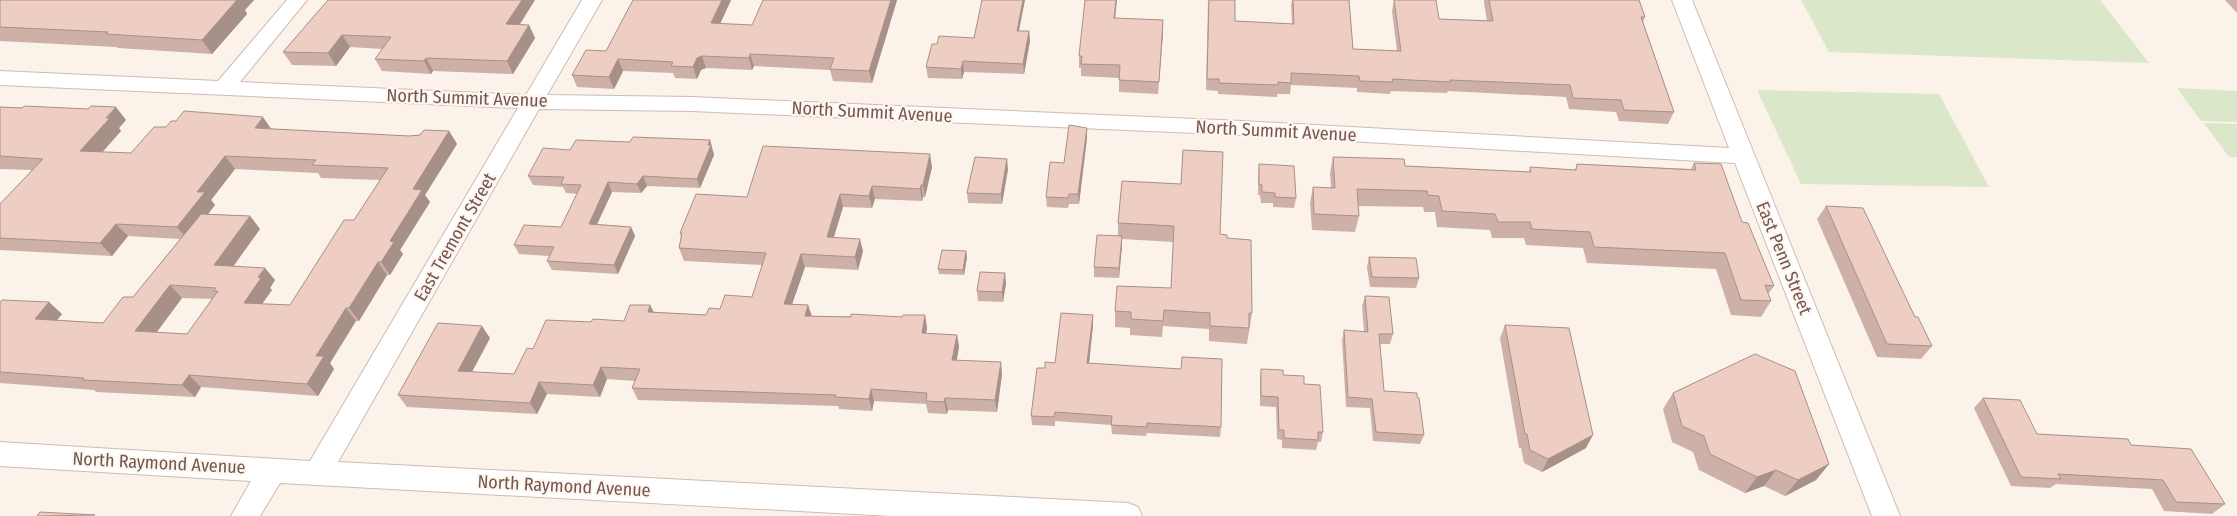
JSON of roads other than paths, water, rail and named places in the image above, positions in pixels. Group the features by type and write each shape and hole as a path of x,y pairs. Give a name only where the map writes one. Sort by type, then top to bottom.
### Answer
{"street":[{"path":"224,89 296,0"},
{"name":"East Tremont Street","path":"317,473 592,0"},
{"name":"East Penn Street","path":"1682,0 1886,516"},
{"name":"North Summit Avenue","path":"0,78 534,102 692,104 1242,128 1743,156"},
{"name":"North Raymond Avenue","path":"0,454 317,473 1128,516"},
{"path":"245,516 273,469"}]}
